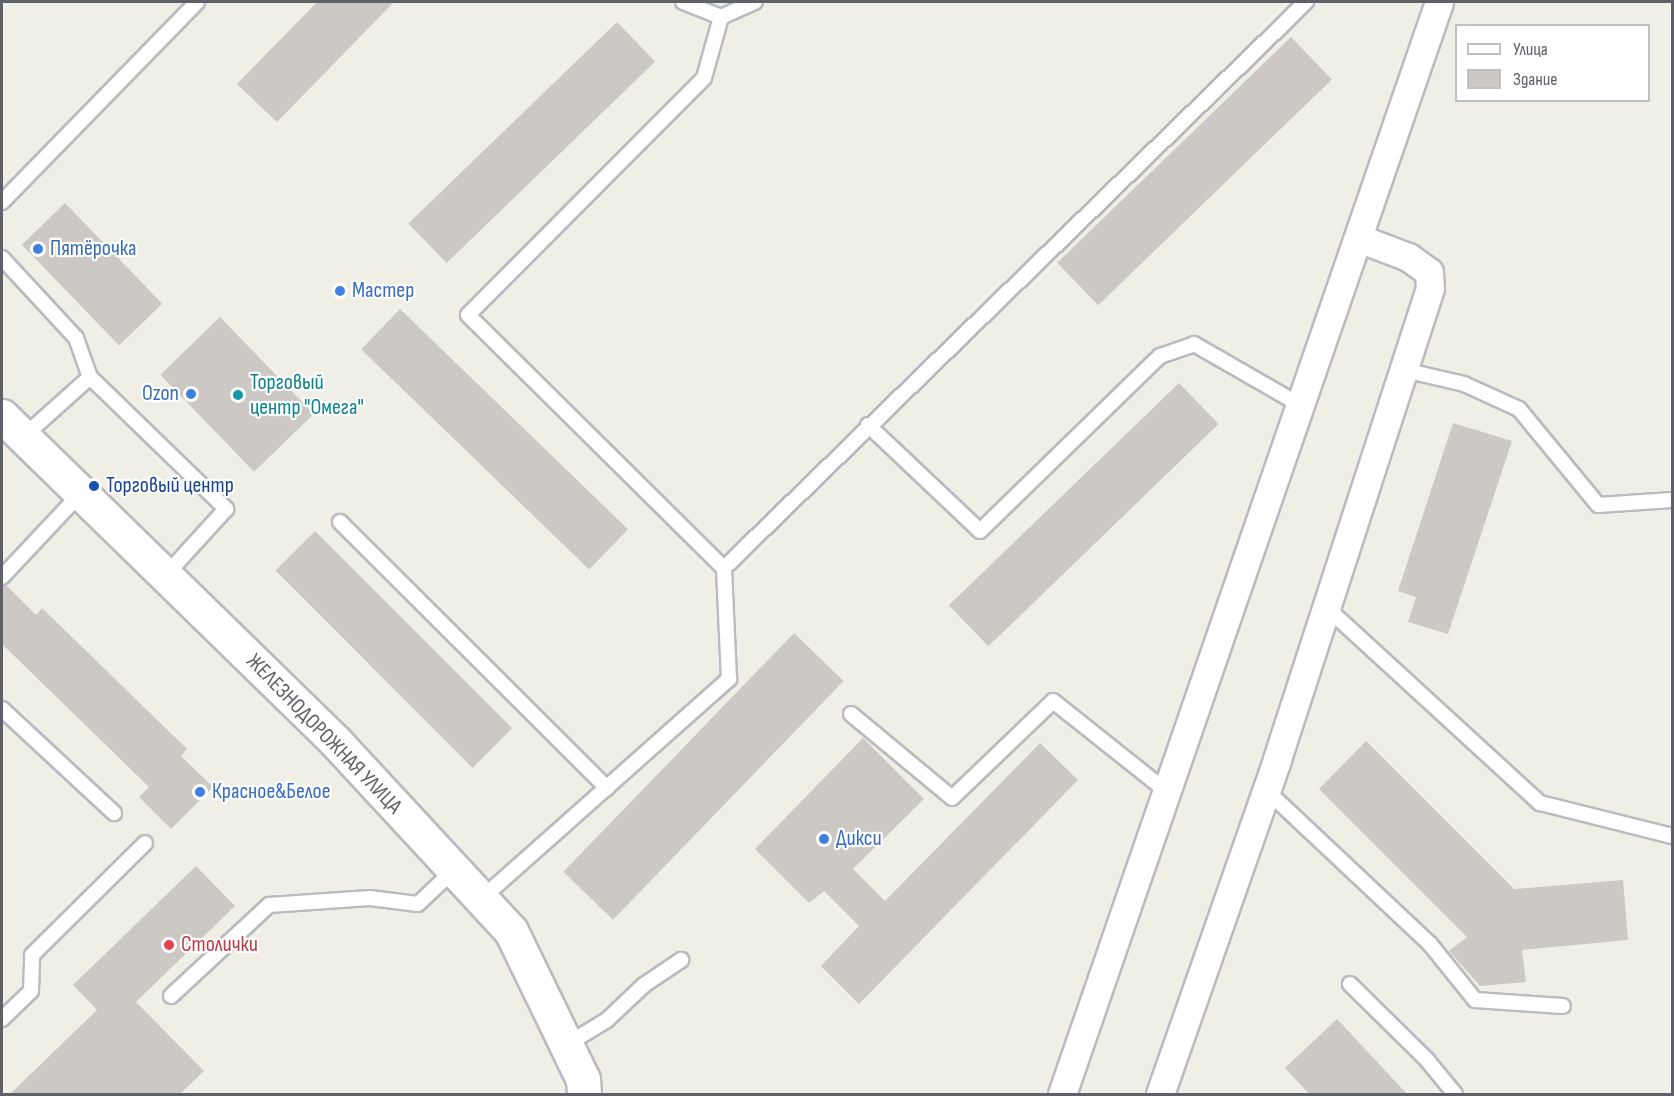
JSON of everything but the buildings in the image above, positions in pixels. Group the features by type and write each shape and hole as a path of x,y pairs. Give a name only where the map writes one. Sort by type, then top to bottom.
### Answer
{"street":[{"path":"1062,1095 1439,2"},
{"path":"1161,1095 1327,608 1430,288 1429,272 1408,257 1358,238"},
{"name":"ЖЕЛЕЗНОДОРОЖНАЯ УЛИЦА","path":"12,427 335,741 511,931 583,1080 584,1095"}],"lane":[{"path":"2,202 196,2"},
{"path":"683,2 721,17 755,2"},
{"path":"724,567 1306,2"},
{"path":"481,899 729,679 724,567 468,315 704,78 721,17"},
{"path":"2,258 76,338 90,377 226,509 165,575"},
{"path":"868,425 980,531 1160,356 1194,344 1300,405"},
{"path":"1404,370 1464,384 1519,410 1598,505 1672,500"},
{"path":"12,427 90,377"},
{"path":"2,577 81,493"},
{"path":"340,522 607,788"},
{"path":"1327,608 1540,803 1672,836"},
{"path":"851,714 952,798 1053,701 1166,792"},
{"path":"2,709 114,813"},
{"path":"1266,790 1430,944 1475,1000 1563,1006"},
{"path":"2,1019 31,991 32,955 145,843"},
{"path":"171,996 269,905 359,898 418,904 454,870"},
{"path":"566,1045 607,1020 644,986 681,960"},
{"path":"1350,984 1427,1060 1455,1095"}],"place":[{"name":"Пятёрочка","path":"38,249"},
{"name":"Мастер","path":"340,291"},
{"name":"Ozon","path":"191,394"},
{"name":"Торговый центр \"Омега\"","path":"238,395"},
{"name":"Торговый центр","path":"94,486"},
{"name":"Красное&Белое","path":"200,792"},
{"name":"Дикси","path":"824,839"},
{"name":"Столички","path":"169,945"}]}
